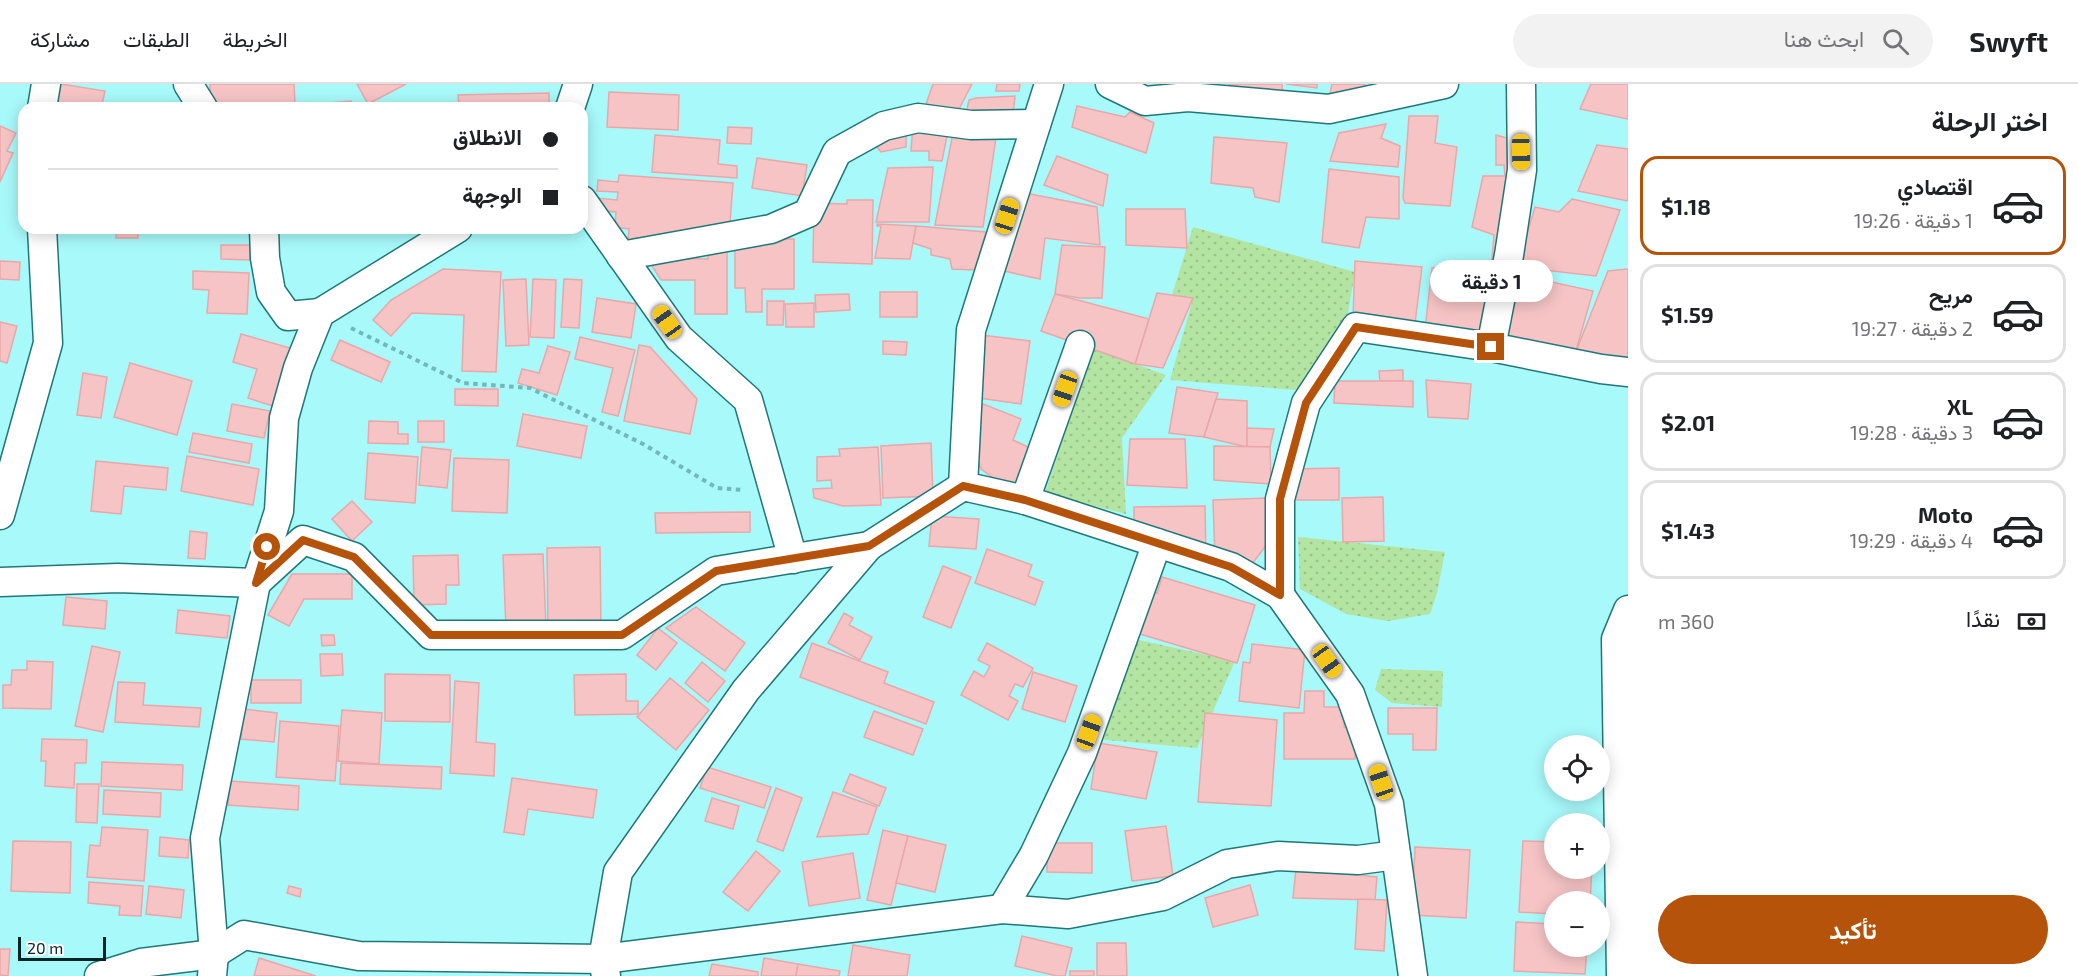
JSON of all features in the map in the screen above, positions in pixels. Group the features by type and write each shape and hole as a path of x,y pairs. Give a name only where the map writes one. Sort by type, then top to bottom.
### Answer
{"street":[{"path":"43,102 46,84"},
{"path":"188,84 199,102"},
{"path":"572,102 578,84"},
{"path":"963,486 971,330 1049,84"},
{"path":"1110,84 1145,101 1188,97 1329,109 1444,84"},
{"path":"1491,347 1509,255 1522,170 1513,88"},
{"path":"621,256 771,229 808,213 837,152 884,126 918,118 971,125 1036,124"},
{"path":"588,209 679,338 748,400 793,559"},
{"path":"0,515 48,343 42,234"},
{"path":"264,234 265,258 271,292 288,316 320,313 448,234"},
{"path":"213,965 205,838 256,583 279,511 284,418 298,368 320,313"},
{"path":"1280,595 1280,499 1306,403 1356,327 1491,347 1600,369 1628,372"},
{"path":"1025,500 1080,345"},
{"path":"605,968 618,872 746,690 869,546 963,486 1025,500 1231,567 1280,595 1350,694 1389,804 1413,976"},
{"path":"0,582 118,578 256,583 303,540 354,557 431,635 622,635 716,571 869,546"},
{"path":"1002,909 1034,855 1082,753 1157,543"},
{"path":"1621,976 1616,639 1628,610"},
{"path":"99,976 141,963 213,965 244,935 359,956 605,968 1002,909 1068,914 1163,896 1227,864 1278,856 1358,860 1396,855"}],"path":[{"path":"320,313 463,383 530,388 643,444 717,488 774,492"}],"green space":[{"path":"1193,227 1355,272 1342,348 1296,390 1170,380 1193,299 1172,295"},
{"path":"1093,349 1166,375 1122,438 1126,514 1045,493"},
{"path":"1298,537 1445,552 1437,593 1430,614 1388,621 1346,614 1300,589"},
{"path":"1130,638 1235,661 1197,748 1095,739"},
{"path":"1381,669 1443,671 1442,707 1392,703 1375,690"}],"building":[{"path":"61,84 105,91 102,102 57,102"},
{"path":"210,84 294,84 295,102 210,102"},
{"path":"357,84 406,84 372,102 367,102"},
{"path":"933,84 972,84 958,111 926,104"},
{"path":"997,84 1020,84 1019,91 996,91"},
{"path":"1229,84 1282,84 1283,101 1225,96"},
{"path":"1286,84 1317,84 1317,88"},
{"path":"1332,84 1365,84 1364,95 1330,93"},
{"path":"1591,84 1628,84 1628,119 1580,109"},
{"path":"609,92 679,95 678,130 607,127"},
{"path":"549,93 549,102 459,102 458,95"},
{"path":"1015,96 1013,116 965,118 969,100"},
{"path":"1077,106 1125,117 1130,112 1154,123 1146,153 1072,127"},
{"path":"1409,116 1438,116 1435,143 1457,147 1450,206 1405,203 1403,198"},
{"path":"1386,124 1381,138 1400,146 1398,167 1330,161 1339,133"},
{"path":"906,125 906,147 881,152 871,140"},
{"path":"913,125 949,126 942,161 929,160 929,151 911,151"},
{"path":"0,126 16,133 7,151 13,153 0,182"},
{"path":"728,127 752,128 751,144 727,143"},
{"path":"953,133 996,137 983,227 935,225"},
{"path":"655,135 720,140 718,164 737,166 737,178 652,172"},
{"path":"1496,135 1514,140 1485,345 1425,329 1432,268 1492,260 1494,235 1472,227 1483,176 1505,176 1504,165 1496,165"},
{"path":"1214,137 1287,143 1279,202 1255,197 1253,188 1211,183"},
{"path":"1597,145 1628,149 1628,201 1578,191"},
{"path":"1057,156 1108,175 1103,206 1044,185"},
{"path":"757,158 807,165 802,196 752,188"},
{"path":"933,167 929,222 876,222 888,168"},
{"path":"1329,169 1399,177 1399,219 1366,217 1359,248 1322,242"},
{"path":"619,175 733,183 729,237 628,241 629,229 615,227 616,212 595,210 596,198 617,200 618,192 597,191 598,180 618,182"},
{"path":"1025,193 1097,207 1100,245 1045,238 1040,279 1004,271"},
{"path":"1572,199 1620,210 1596,276 1517,267 1535,207 1559,212"},
{"path":"847,200 873,200 872,264 813,262 814,203 847,204"},
{"path":"1126,209 1185,209 1187,248 1126,245"},
{"path":"877,224 916,226 910,259 875,258 881,226"},
{"path":"916,226 986,232 975,270 952,269 950,259 931,255 931,249 913,243"},
{"path":"116,234 138,234 138,238 116,238"},
{"path":"735,239 794,239 794,289 762,289 762,312 746,312 745,288 735,288"},
{"path":"221,245 250,245 250,260 221,259"},
{"path":"1062,245 1105,247 1102,298 1080,298 1055,294"},
{"path":"708,249 727,249 727,314 695,314 695,280 661,280 647,258 708,259"},
{"path":"0,261 20,262 19,280 0,279"},
{"path":"1355,261 1422,267 1415,323 1353,318"},
{"path":"443,269 501,272 496,372 462,371 464,315 412,313 391,336 373,320 391,300"},
{"path":"1628,269 1628,363 1575,354 1608,271"},
{"path":"193,271 249,273 247,314 207,313 209,290 193,289"},
{"path":"1524,276 1593,291 1575,354 1503,341"},
{"path":"526,279 529,345 506,346 503,280"},
{"path":"533,279 556,280 554,338 530,337"},
{"path":"564,279 582,280 579,328 561,327"},
{"path":"880,292 917,292 917,317 880,317"},
{"path":"1157,293 1193,298 1163,368 1135,364"},
{"path":"849,294 850,310 816,312 815,295"},
{"path":"1055,294 1149,319 1135,364 1041,331"},
{"path":"597,298 636,304 631,338 592,332"},
{"path":"767,301 784,301 783,325 767,325"},
{"path":"814,303 814,327 786,327 785,304"},
{"path":"0,322 17,326 7,363 0,361"},
{"path":"241,334 290,348 273,406 248,398 257,369 233,362"},
{"path":"981,335 1030,341 1021,404 972,397"},
{"path":"580,337 635,350 618,416 602,412 613,368 575,359"},
{"path":"340,340 390,362 381,382 331,360"},
{"path":"883,341 907,342 906,355 883,354"},
{"path":"639,345 650,347 697,399 690,434 624,421"},
{"path":"548,346 570,352 557,395 518,383 522,369 539,373"},
{"path":"130,363 192,381 177,435 114,417"},
{"path":"1403,370 1403,381 1380,381 1379,371"},
{"path":"83,373 107,377 101,418 77,415"},
{"path":"1426,380 1471,384 1468,419 1428,417"},
{"path":"1335,381 1413,381 1413,407 1334,403"},
{"path":"1177,387 1218,393 1204,437 1169,433"},
{"path":"455,389 498,389 498,406 455,405"},
{"path":"1216,399 1247,401 1247,447 1204,437"},
{"path":"232,404 270,411 264,438 227,431"},
{"path":"983,404 1021,419 1013,440 1032,449 1019,488 992,477 981,469 975,448 976,424"},
{"path":"523,414 587,426 581,458 517,446"},
{"path":"369,421 398,422 398,434 408,434 408,444 368,443"},
{"path":"418,421 444,421 444,442 418,442"},
{"path":"1247,428 1274,429 1270,447 1247,447"},
{"path":"193,433 252,444 249,463 189,452"},
{"path":"1130,439 1185,439 1187,488 1127,485"},
{"path":"931,443 933,496 883,498 881,446"},
{"path":"1214,446 1270,447 1271,484 1214,480"},
{"path":"422,447 451,450 447,488 419,485"},
{"path":"878,447 881,505 843,506 814,498 813,489 832,488 831,480 817,481 817,457 840,456 839,449"},
{"path":"368,453 418,457 415,503 365,499"},
{"path":"187,456 259,469 253,505 181,491"},
{"path":"454,458 509,460 507,513 452,511"},
{"path":"96,461 168,468 166,490 124,486 121,514 91,511"},
{"path":"1339,468 1339,500 1295,500 1294,469"},
{"path":"1383,497 1384,541 1343,542 1342,498"},
{"path":"1267,498 1268,543 1249,568 1215,558 1213,500"},
{"path":"352,501 372,522 352,541 332,519"},
{"path":"1205,506 1206,556 1134,532 1134,507"},
{"path":"750,512 750,532 656,533 655,513"},
{"path":"932,516 979,519 976,549 929,546"},
{"path":"190,531 207,533 205,559 188,558"},
{"path":"600,547 601,629 548,630 547,548"},
{"path":"987,549 1032,565 1028,576 1043,582 1035,605 975,583"},
{"path":"543,554 546,627 506,629 503,555"},
{"path":"458,555 459,585 446,585 446,604 414,605 413,556"},
{"path":"943,566 971,577 951,628 923,617"},
{"path":"292,574 352,574 352,599 304,599 289,626 268,615"},
{"path":"1162,577 1255,605 1237,663 1130,631 1143,589 1157,593"},
{"path":"66,597 107,601 105,629 63,625"},
{"path":"696,607 745,643 725,671 666,628"},
{"path":"178,610 230,616 227,638 176,633"},
{"path":"844,613 853,618 849,625 872,637 860,660 828,643"},
{"path":"658,628 677,643 656,670 637,655"},
{"path":"321,635 334,635 335,645 322,646"},
{"path":"812,643 888,672 884,683 934,702 926,724 800,677"},
{"path":"987,643 1033,668 1023,687 1015,684 1009,696 1018,701 1008,720 961,695 974,671 984,677 990,666 978,660"},
{"path":"1252,644 1305,650 1299,708 1239,701 1243,662 1250,663"},
{"path":"92,646 120,652 103,732 75,726"},
{"path":"320,654 342,654 343,675 321,676"},
{"path":"27,661 53,662 51,709 3,708 3,685 11,685 12,670 27,670"},
{"path":"702,662 725,681 708,702 685,683"},
{"path":"1033,672 1077,686 1065,722 1022,709"},
{"path":"385,674 450,675 450,722 385,721"},
{"path":"626,674 626,701 638,701 638,714 575,715 574,675"},
{"path":"670,678 709,710 676,750 637,717"},
{"path":"251,680 301,680 301,703 251,703"},
{"path":"455,681 479,683 476,742 495,744 494,776 450,773"},
{"path":"118,682 145,683 143,705 201,708 199,727 115,722"},
{"path":"1305,691 1324,691 1324,707 1344,707 1344,727 1355,727 1355,759 1284,759 1284,713 1304,713"},
{"path":"1388,708 1437,708 1436,750 1413,750 1413,734 1388,734"},
{"path":"244,709 277,713 274,742 241,739"},
{"path":"342,710 382,713 379,764 338,761"},
{"path":"874,711 923,729 913,755 864,737"},
{"path":"1205,713 1277,720 1271,806 1198,802"},
{"path":"280,721 339,726 335,781 276,777"},
{"path":"42,739 87,740 86,763 75,763 74,788 45,786 46,761 41,761"},
{"path":"1098,743 1157,752 1146,799 1091,789"},
{"path":"102,762 183,765 182,790 101,786"},
{"path":"341,763 442,767 441,789 340,784"},
{"path":"707,767 771,787 764,808 700,788"},
{"path":"850,774 886,788 879,806 843,791"},
{"path":"512,778 597,790 593,818 528,809 524,835 504,832"},
{"path":"230,781 299,786 298,810 228,805"},
{"path":"77,784 99,784 97,823 76,822"},
{"path":"776,788 802,798 783,851 757,841"},
{"path":"104,790 161,793 160,817 103,814"},
{"path":"833,792 877,807 868,834 817,837"},
{"path":"712,798 739,806 733,829 705,821"},
{"path":"1166,826 1173,876 1132,881 1125,831"},
{"path":"102,827 148,830 144,881 87,877 90,845 100,846"},
{"path":"883,830 908,836 891,905 867,900"},
{"path":"908,836 946,845 935,892 896,883"},
{"path":"160,837 189,840 188,858 159,856"},
{"path":"13,841 71,842 70,893 11,891"},
{"path":"1523,841 1544,842 1544,879 1591,879 1591,891 1544,891 1544,913 1519,912"},
{"path":"1047,843 1092,843 1092,873 1047,872"},
{"path":"1415,847 1470,850 1466,918 1412,915"},
{"path":"756,851 780,871 748,911 723,892"},
{"path":"853,853 860,898 809,906 802,862"},
{"path":"1296,869 1377,877 1375,900 1293,898"},
{"path":"89,882 143,886 141,916 119,915 120,906 88,903"},
{"path":"1250,885 1258,915 1213,927 1205,898"},
{"path":"149,886 184,890 181,918 146,914"},
{"path":"289,886 301,889 300,897 287,893"},
{"path":"1358,899 1387,900 1384,951 1355,949"},
{"path":"1516,922 1544,923 1544,957 1586,957 1585,974 1514,971"},
{"path":"1022,936 1072,948 1065,976 1015,966"},
{"path":"1097,943 1126,943 1127,976 1097,976"},
{"path":"853,945 910,955 907,976 848,976"},
{"path":"0,949 10,949 8,976 0,975"},
{"path":"259,958 316,976 254,976"},
{"path":"764,958 798,964 796,976 761,976"},
{"path":"712,964 758,972 758,976 709,976"},
{"path":"798,964 840,971 839,976 796,976"},
{"path":"1070,971 1094,971 1094,976 1070,976"}],"route":[{"path":"267,547 256,583 303,540 354,557 431,635 622,635 716,571 869,546 963,486 1025,500 1231,567 1280,595 1282,561 1280,499 1306,403 1356,327 1491,347"}]}
